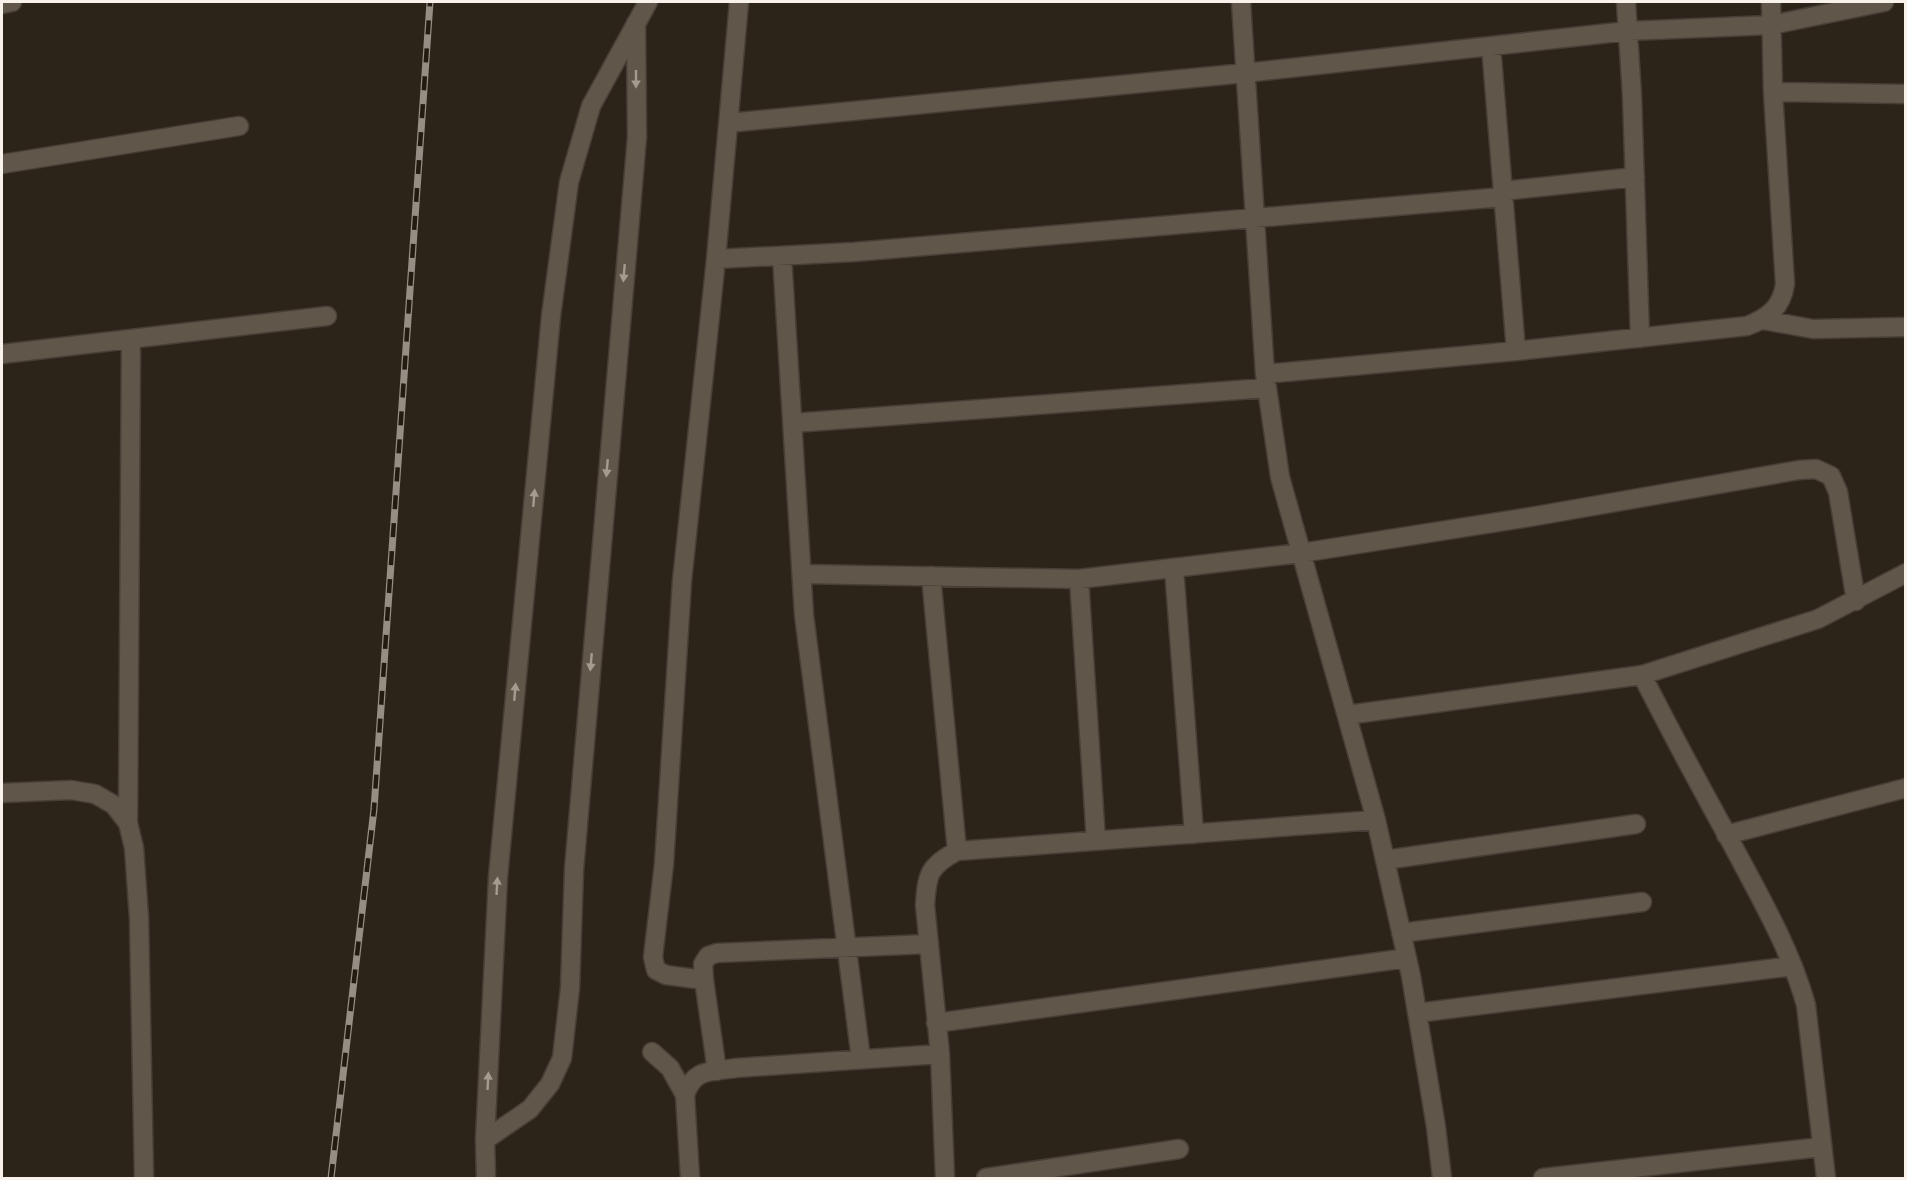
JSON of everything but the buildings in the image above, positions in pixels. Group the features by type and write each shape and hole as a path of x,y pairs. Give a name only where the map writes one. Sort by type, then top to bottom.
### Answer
{"street":[{"path":"2,4 12,2"},
{"path":"486,1179 485,1140 498,877 551,316 569,182 591,106 636,20 648,2"},
{"path":"704,980 666,975 656,970 653,957 663,864 682,581 716,259 739,2"},
{"path":"1241,2 1265,381 1280,477 1376,820 1407,958 1436,1127 1442,1179"},
{"path":"1626,2 1632,96 1640,338"},
{"path":"792,423 1265,381 1747,326 1763,320 1776,308 1783,296 1785,284 1773,92 1771,2"},
{"path":"728,123 1245,73 1628,31 1771,25 1884,2"},
{"path":"485,1140 530,1109 550,1084 562,1058 570,988 574,870 637,137 636,20"},
{"path":"1491,46 1516,351"},
{"path":"1773,92 1905,94"},
{"path":"2,164 239,126"},
{"path":"716,259 854,252 1254,218 1503,194 1635,177"},
{"path":"782,256 804,615 861,1059"},
{"path":"2,354 327,316"},
{"path":"1763,320 1813,329 1905,327"},
{"path":"131,339 128,823 134,848 139,918 144,1179"},
{"path":"802,574 1078,579 1301,553 1816,469 1831,476 1838,492 1856,601"},
{"path":"1174,568 1194,834"},
{"path":"1347,715 1642,675 1818,619 1856,601 1905,573"},
{"path":"931,576 957,851"},
{"path":"1078,579 1096,841"},
{"path":"1642,675 1776,926 1793,966 1806,1005 1826,1179"},
{"path":"1726,834 1905,788"},
{"path":"2,793 71,790 95,794 114,804 128,823"},
{"path":"945,1179 940,1054 925,905 926,881 938,862 957,851 1376,820"},
{"path":"1385,860 1636,824"},
{"path":"1401,933 1642,902"},
{"path":"717,1071 704,980 703,964 708,956 717,953 929,944"},
{"path":"936,1023 1407,958"},
{"path":"1417,1014 1793,966"},
{"path":"652,1052 670,1068 685,1095"},
{"path":"690,1179 685,1095 689,1082 703,1073 940,1054"},
{"path":"1543,1179 1822,1147"},
{"path":"986,1179 1179,1149"}],"railway":[{"path":"331,1178 374,809 430,2"}]}
